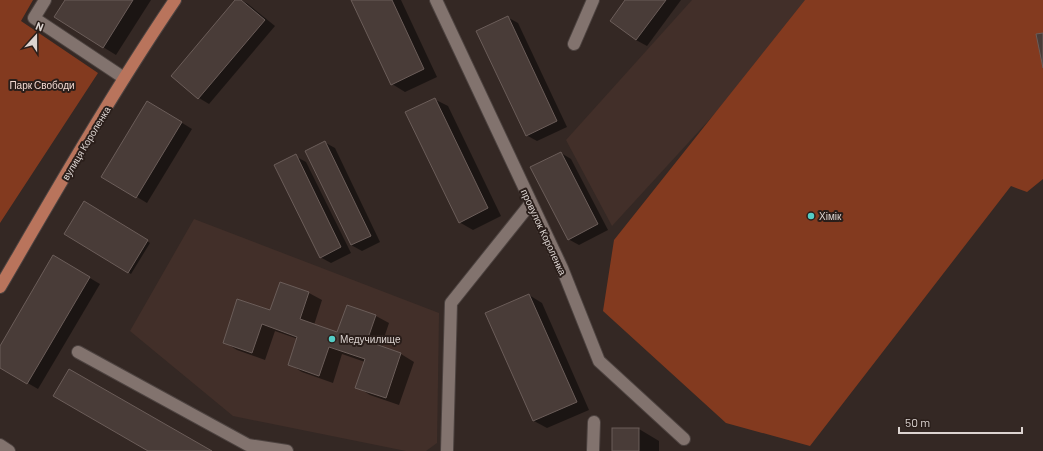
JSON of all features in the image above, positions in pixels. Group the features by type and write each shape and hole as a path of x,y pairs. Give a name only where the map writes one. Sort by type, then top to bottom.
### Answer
{"main road":[{"name":"вулиця Короленка","path":"0,287 124,78 174,0"}],"street":[{"path":"45,0 34,18 124,78"},
{"name":"провулок Короленка","path":"436,0 562,268 599,361 684,439"},
{"path":"574,44 593,0"},
{"path":"447,451 450,303 531,203"},
{"path":"78,352 248,445 287,451"},
{"path":"594,422 594,451"},
{"path":"0,445 10,451"}],"shaded area":[{"path":"692,0 819,0 612,226 566,140"},
{"path":"194,219 439,313 437,443 426,451 406,451 233,416 130,331"}],"green space":[{"name":"Парк Свободи","path":"0,0 33,0 21,21 98,73 0,223"},
{"name":"Хімік","path":"805,0 1043,0 1043,179 1027,192 1011,186 810,446 726,423 603,311 614,240"}],"building":[{"path":"65,0 133,0 103,48 54,17"},
{"path":"235,0 241,0 265,20 198,99 171,76"},
{"path":"351,0 392,0 424,69 391,85"},
{"path":"625,0 666,0 636,40 610,21"},
{"path":"508,16 557,121 526,136 476,31"},
{"path":"1043,33 1043,68 1036,34"},
{"path":"435,98 488,208 459,223 405,112"},
{"path":"147,101 182,122 136,198 101,177"},
{"path":"325,141 371,236 351,245 305,151"},
{"path":"561,152 598,224 568,240 530,167"},
{"path":"296,154 341,247 320,258 274,165"},
{"path":"84,201 148,240 128,273 64,234"},
{"path":"53,255 90,277 27,384 0,368 0,346"},
{"name":"Медучилище","path":"280,282 309,292 300,319 337,332 347,305 376,315 367,341 401,353 386,398 355,388 365,359 329,347 319,376 288,365 297,337 262,324 252,353 223,343 237,299 270,310"},
{"path":"529,294 577,402 533,421 485,313"},
{"path":"69,369 212,451 148,451 53,396"},
{"path":"612,428 639,428 639,451 612,451"}],"place":[{"name":"Хімік","path":"811,216"},
{"name":"Медучилище","path":"332,339"}]}
